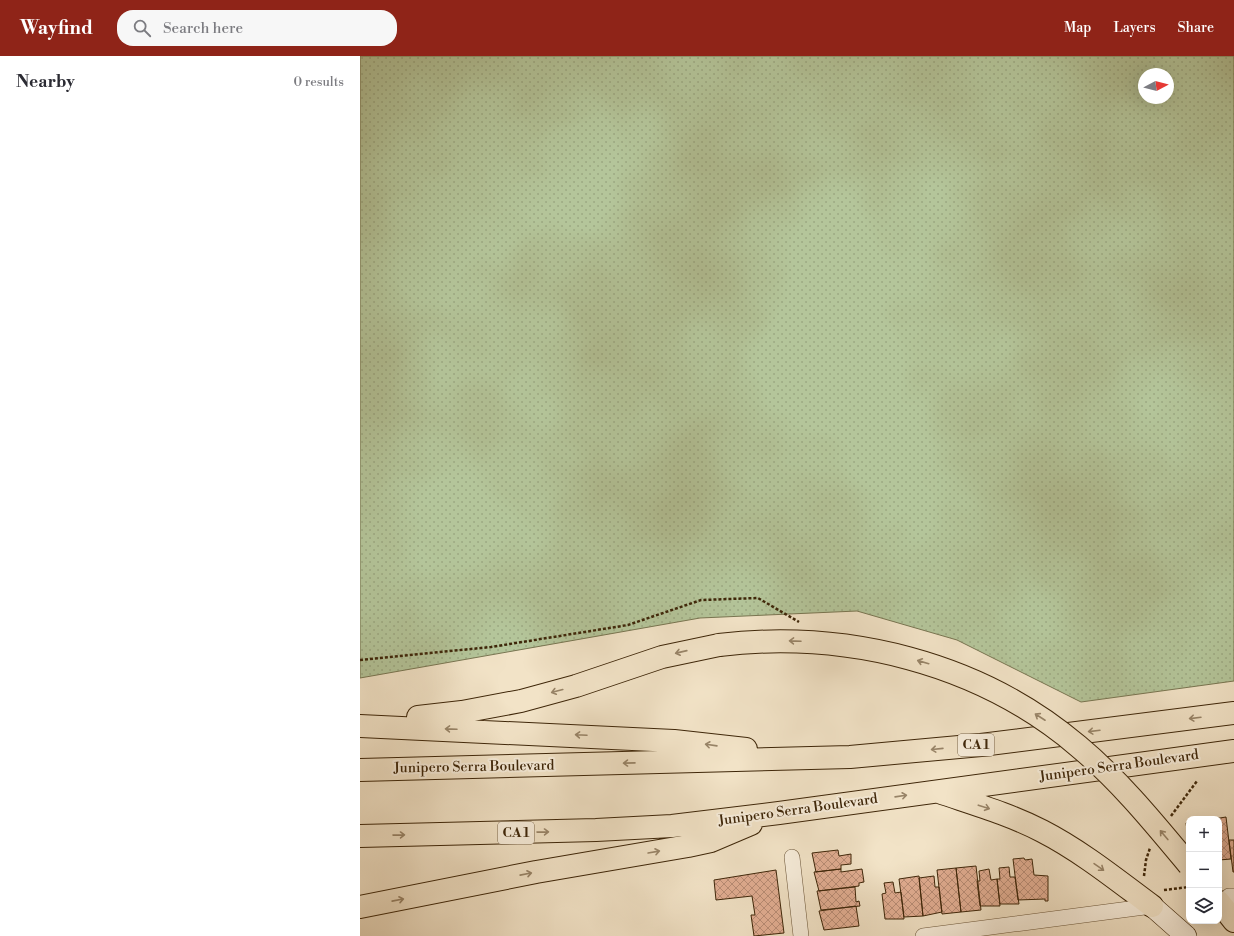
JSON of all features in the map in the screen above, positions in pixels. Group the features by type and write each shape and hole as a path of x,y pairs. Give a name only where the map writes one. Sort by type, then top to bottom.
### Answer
{"highway":[{"path":"360,721 440,715 504,705 576,686 662,657 719,646 784,641 824,643 864,648 925,662 985,686 1041,718 1094,759 1126,790 1186,861"},
{"name":"Junipero Serra Boulevard","path":"360,770 819,759 988,744 1234,713"},
{"path":"360,726 674,741 819,759"},
{"name":"Junipero Serra Boulevard","path":"360,836 634,829 779,813 1234,751"},
{"path":"934,791 999,812 1041,830 1082,855 1152,906"},
{"path":"360,907 529,873 711,841 779,813"},
{"path":"1227,898 1234,921"}],"main road":[{"path":"1152,906 1186,936"}],"street":[{"path":"792,857 801,936"},
{"path":"923,936 1152,906"}],"green space":[{"path":"360,56 1234,56 1234,681 1081,702 957,640 857,611 700,618 360,678"}],"building":[{"path":"1226,817 1231,859 1222,860 1222,818"},
{"path":"1229,840 1234,840 1234,872 1233,872"},
{"path":"838,850 839,856 851,854 851,864 841,865 841,869 816,872 812,853"},
{"path":"1024,858 1025,860 1032,859 1034,875 1048,876 1048,901 1045,901 1045,899 1018,900 1013,859"},
{"path":"976,866 981,910 961,912 956,868"},
{"path":"1009,867 1010,877 1015,877 1019,904 1000,904 997,879 1000,879 999,868"},
{"path":"956,868 961,912 942,914 937,870"},
{"path":"841,869 841,872 862,869 864,882 859,883 859,886 819,891 814,872"},
{"path":"989,869 991,880 997,879 1000,906 980,906 977,881 980,881 979,871"},
{"path":"776,870 784,933 754,936 751,915 755,915 752,896 716,900 714,880"},
{"path":"919,876 923,916 904,917 899,879"},
{"path":"934,876 935,887 939,887 942,912 923,916 919,878"},
{"path":"893,882 895,893 901,892 904,919 885,919 882,894 886,893 884,883"},
{"path":"855,887 856,902 859,901 860,906 821,910 817,891"},
{"path":"856,906 859,926 824,930 819,911"}]}
